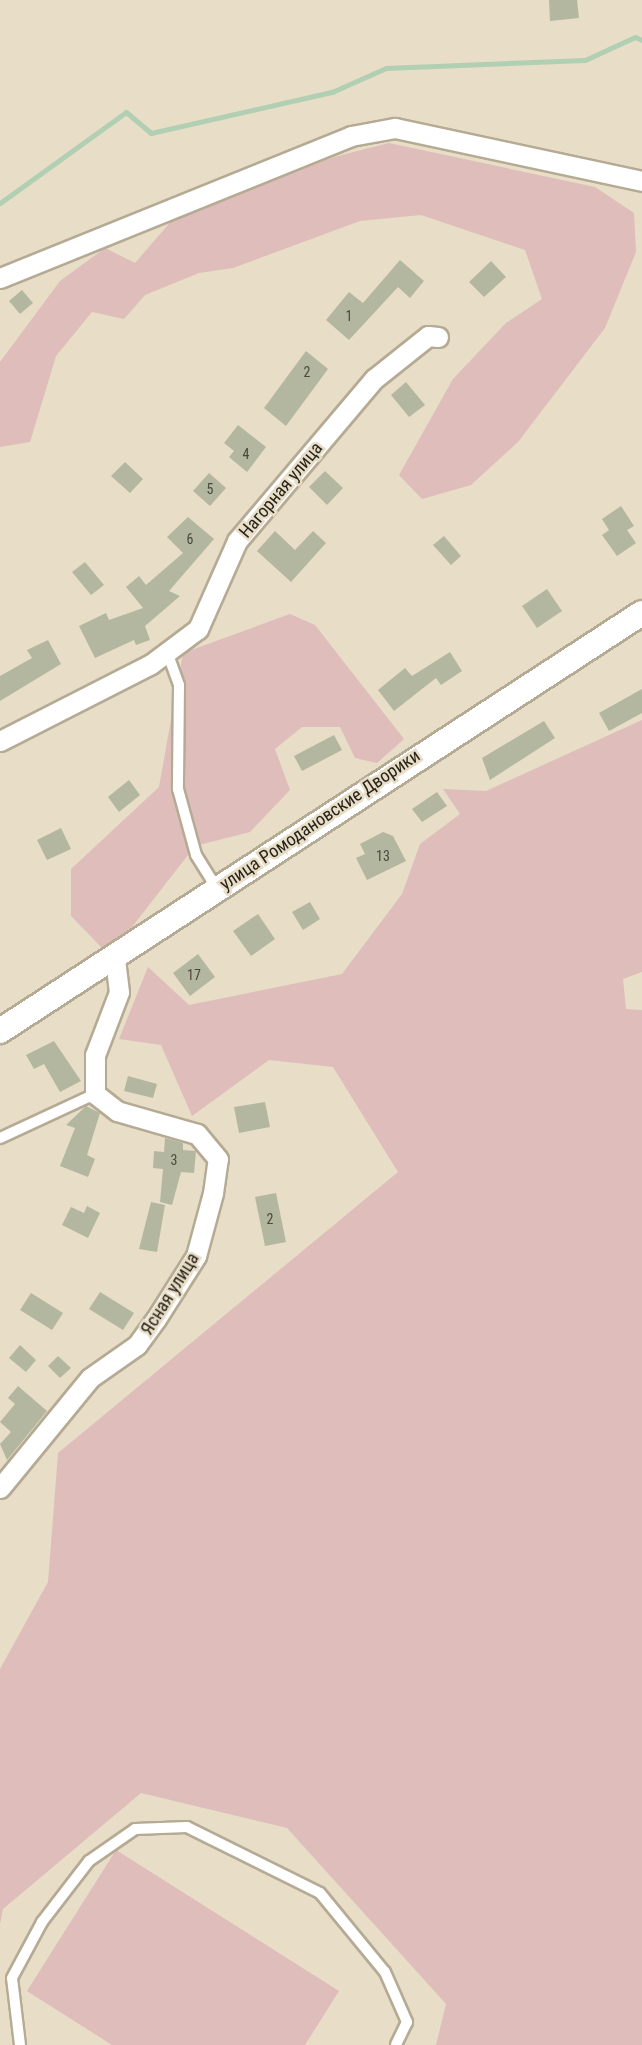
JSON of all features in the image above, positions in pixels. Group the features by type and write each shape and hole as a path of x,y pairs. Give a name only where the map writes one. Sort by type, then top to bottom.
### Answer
{"street":[{"path":"0,278 351,136 395,128 642,181"},
{"name":"Нагорная улица","path":"0,741 167,652 198,629 237,541 374,379 428,336 438,337"},
{"name":"улица Ромодановские Дворики","path":"0,1031 115,959 216,888 642,613"},
{"path":"95,1094 95,1055 119,992 115,959"},
{"name":"Ясная улица","path":"0,1488 90,1378 137,1345 150,1328 196,1256 213,1193 218,1159 197,1134 117,1111 95,1094"}],"lane":[{"path":"167,652 179,685 178,789 196,855 216,888"},
{"path":"0,1138 95,1094"},
{"path":"20,2045 12,1978 49,1912 89,1861 135,1829 187,1827 320,1893 385,1972 407,2022 396,2045"}],"shaded area":[{"path":"389,143 595,187 634,213 636,252 605,328 518,442 471,485 422,499 399,475 453,379 506,323 542,299 525,250 421,215 360,221 233,268 199,273 145,295 124,319 92,312 56,356 30,442 0,447 0,362 60,281 105,248 135,263 174,218 334,157"},
{"path":"290,614 315,625 404,739 377,763 355,758 340,727 302,727 275,749 290,790 250,832 195,846 132,927 103,949 71,916 71,869 159,787 183,653"},
{"path":"642,720 642,972 623,979 626,1009 642,1010 642,2045 436,2045 446,2004 287,1828 141,1793 3,1909 0,1924 0,1669 48,1582 58,1453 398,1172 333,1067 269,1060 192,1116 161,1045 119,1039 148,967 189,1005 342,974 402,894 420,844 460,814 443,789 486,791"},
{"path":"116,1850 339,1991 305,2045 112,2045 27,1991"}],"building":[{"path":"549,0 577,0 579,18 550,21"},
{"path":"400,260 424,281 410,298 398,287 349,340 326,320 349,292 363,303"},
{"path":"491,261 506,277 484,297 469,282"},
{"path":"22,290 33,303 20,314 9,301"},
{"path":"306,351 328,369 286,426 264,408"},
{"path":"406,382 425,405 409,417 391,395"},
{"path":"238,425 266,447 247,472 229,457 234,451 224,443"},
{"path":"125,462 143,479 130,493 111,476"},
{"path":"325,471 343,488 327,505 309,487"},
{"path":"209,473 226,488 210,506 193,491"},
{"path":"621,506 634,526 627,530 636,543 617,556 602,535 609,530 602,519"},
{"path":"188,517 214,539 169,591 180,596 145,626 150,640 136,645 134,640 95,658 79,626 106,613 109,620 143,608 126,587 139,576 146,585 183,553 167,537"},
{"path":"275,531 295,550 313,531 326,543 291,582 257,551"},
{"path":"444,536 461,556 451,565 433,545"},
{"path":"85,562 104,585 91,595 72,572"},
{"path":"547,589 562,611 537,628 522,606"},
{"path":"48,640 61,664 0,701 0,676 32,658 27,650"},
{"path":"450,652 462,671 441,685 436,678 394,711 378,690 405,668 412,676"},
{"path":"642,689 642,713 609,731 599,713"},
{"path":"544,721 555,738 490,780 482,758"},
{"path":"334,735 342,750 302,771 294,756"},
{"path":"129,780 140,795 119,812 108,797"},
{"path":"437,792 447,806 422,822 412,809"},
{"path":"61,828 71,849 47,860 37,840"},
{"path":"383,832 393,836 406,861 367,880 356,858 365,854 360,844"},
{"path":"310,902 320,919 303,930 292,912"},
{"path":"258,914 275,939 251,956 233,931"},
{"path":"198,954 215,977 190,996 173,973"},
{"path":"54,1041 81,1081 60,1092 44,1064 34,1069 26,1055"},
{"path":"128,1076 157,1084 153,1098 124,1091"},
{"path":"265,1102 270,1127 239,1133 234,1107"},
{"path":"86,1106 100,1113 87,1155 95,1159 88,1177 60,1166 75,1128 66,1125"},
{"path":"165,1138 183,1143 183,1150 196,1151 194,1173 181,1172 172,1205 160,1202 163,1169 153,1168 154,1151 164,1152"},
{"path":"276,1193 286,1242 265,1246 255,1197"},
{"path":"151,1202 165,1205 157,1252 139,1249"},
{"path":"87,1206 100,1213 88,1238 62,1225 71,1207 84,1213"},
{"path":"100,1292 134,1313 123,1330 89,1309"},
{"path":"31,1293 63,1313 52,1330 20,1310"},
{"path":"20,1345 36,1360 26,1372 9,1358"},
{"path":"58,1356 71,1368 60,1378 48,1366"},
{"path":"18,1386 47,1411 7,1460 0,1444 11,1432 0,1422 15,1404 8,1398"}],"waterway":[{"path":"0,203 126,112 151,133 332,92 386,68 585,60 635,37 642,40"}]}
